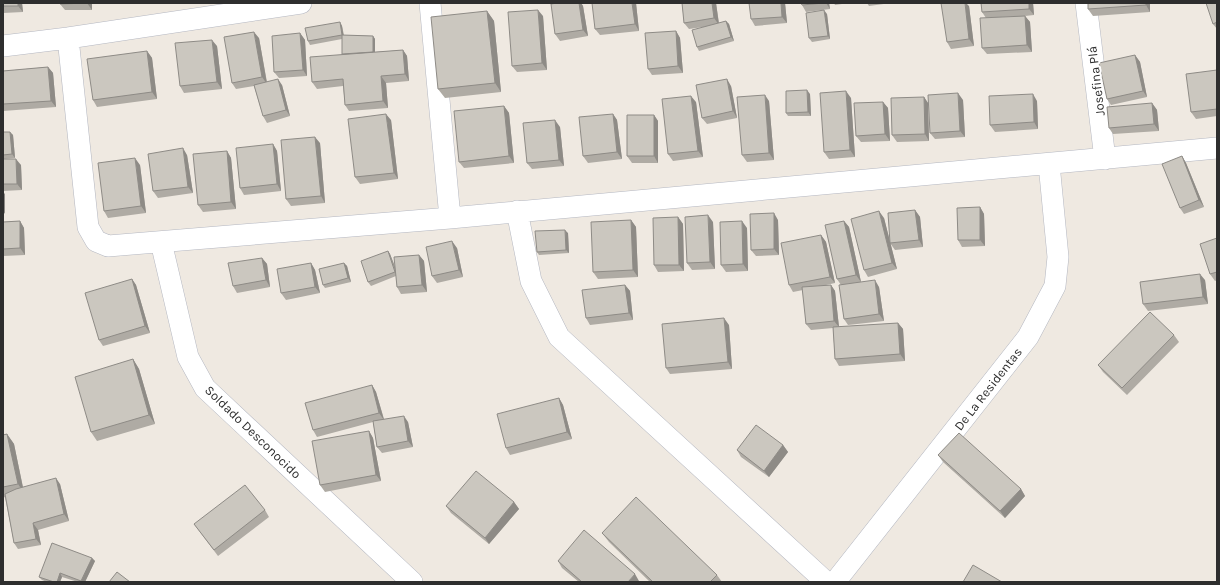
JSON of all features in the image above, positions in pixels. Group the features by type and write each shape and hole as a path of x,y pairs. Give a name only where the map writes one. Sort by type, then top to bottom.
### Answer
{"street":[{"path":"3,46 68,38 301,3"},
{"path":"430,3 450,218"},
{"name":"Josefina Plá","path":"1086,3 1105,159"},
{"path":"68,38 88,227 96,241 108,246 450,218 1217,148"},
{"name":"De La Residentas","path":"835,582 1028,337 1055,286 1058,257 1049,164"},
{"path":"518,211 531,281 559,337 826,582"},
{"name":"Soldado Desconocido","path":"161,242 188,357 205,388 412,582"}],"building":[{"path":"3,3 18,3 18,6 3,6"},
{"path":"60,3 87,3 60,4"},
{"path":"579,3 583,30 555,34 551,4"},
{"path":"592,3 632,3 635,24 595,29"},
{"path":"682,3 712,3 714,18 684,23"},
{"path":"749,3 781,3 782,17 751,19"},
{"path":"801,3 824,3 802,5"},
{"path":"941,3 965,3 969,39 947,42"},
{"path":"981,3 1029,3 1029,9 982,12"},
{"path":"1088,3 1146,3 1146,5 1088,9"},
{"path":"1206,3 1217,3 1217,22 1213,24"},
{"path":"538,10 542,63 512,66 508,12"},
{"path":"824,10 828,36 809,38 806,13"},
{"path":"487,11 495,83 438,89 431,17"},
{"path":"1025,16 1027,45 982,48 980,18"},
{"path":"726,21 731,37 697,47 692,30"},
{"path":"340,22 342,35 308,41 305,28"},
{"path":"676,31 678,66 648,69 645,33"},
{"path":"254,32 262,77 232,83 224,37"},
{"path":"300,33 303,70 274,72 272,36"},
{"path":"342,35 373,36 373,52 342,54"},
{"path":"212,40 217,82 180,86 175,43"},
{"path":"403,50 405,74 381,76 383,101 345,105 343,79 312,82 310,57"},
{"path":"147,51 152,92 93,100 87,59"},
{"path":"1135,55 1143,91 1107,99 1099,63"},
{"path":"48,67 51,101 3,104 3,71"},
{"path":"1217,70 1217,109 1191,112 1186,74"},
{"path":"278,79 286,110 263,116 254,85"},
{"path":"727,79 733,111 702,118 696,85"},
{"path":"807,90 808,112 786,113 786,91"},
{"path":"846,91 850,150 824,152 820,93"},
{"path":"958,93 960,131 930,133 928,95"},
{"path":"1033,94 1034,122 990,125 989,96"},
{"path":"765,95 769,153 742,155 737,97"},
{"path":"691,96 698,151 668,154 662,99"},
{"path":"924,97 925,134 892,135 891,98"},
{"path":"883,102 885,134 856,136 854,103"},
{"path":"1152,103 1154,124 1109,128 1107,107"},
{"path":"504,106 509,156 459,162 454,111"},
{"path":"386,114 394,173 355,177 348,119"},
{"path":"613,114 617,152 583,156 579,117"},
{"path":"627,115 654,115 654,156 627,156"},
{"path":"555,120 559,160 527,163 523,123"},
{"path":"3,132 10,132 12,154 3,155"},
{"path":"315,137 321,196 286,199 281,140"},
{"path":"273,144 277,184 240,188 236,148"},
{"path":"183,148 188,187 153,191 148,154"},
{"path":"227,151 231,202 198,205 193,154"},
{"path":"1182,156 1199,200 1180,208 1162,164"},
{"path":"135,158 141,206 104,211 98,163"},
{"path":"3,159 16,159 17,184 3,184"},
{"path":"980,207 980,240 958,240 957,208"},
{"path":"915,210 919,240 890,243 888,213"},
{"path":"879,211 892,263 864,270 851,219"},
{"path":"774,213 774,249 751,250 750,214"},
{"path":"708,215 710,262 687,263 685,217"},
{"path":"678,217 679,265 654,265 653,218"},
{"path":"631,220 633,270 593,272 591,222"},
{"path":"20,221 20,248 3,249 3,222"},
{"path":"742,221 743,264 721,265 720,222"},
{"path":"844,221 856,275 837,279 825,225"},
{"path":"565,230 566,250 537,252 535,231"},
{"path":"821,235 830,277 789,285 781,243"},
{"path":"1217,238 1217,272 1210,274 1200,244"},
{"path":"452,241 459,270 432,276 426,247"},
{"path":"388,251 395,272 368,282 361,261"},
{"path":"419,255 422,285 397,287 394,257"},
{"path":"262,258 266,280 233,286 228,263"},
{"path":"311,263 315,287 281,293 277,269"},
{"path":"344,263 348,278 323,285 319,269"},
{"path":"1200,274 1203,297 1143,304 1140,282"},
{"path":"132,279 145,326 99,340 85,293"},
{"path":"875,280 879,314 844,319 839,285"},
{"path":"625,285 629,313 586,318 582,290"},
{"path":"831,285 834,321 806,324 802,287"},
{"path":"1150,312 1174,335 1122,388 1098,365"},
{"path":"724,318 728,362 666,368 662,324"},
{"path":"898,323 900,354 835,359 833,327"},
{"path":"133,359 149,415 91,432 75,377"},
{"path":"372,385 379,413 313,430 305,403"},
{"path":"559,398 567,432 506,448 497,414"},
{"path":"404,416 408,441 377,447 373,421"},
{"path":"756,425 783,445 764,471 737,450"},
{"path":"369,431 376,475 320,485 312,441"},
{"path":"959,433 1021,489 1000,511 938,455"},
{"path":"7,434 18,484 3,487 3,435"},
{"path":"476,471 514,502 485,538 446,506"},
{"path":"56,478 64,514 33,523 36,539 14,543 5,494 16,489"},
{"path":"245,485 265,510 214,550 194,524"},
{"path":"636,497 717,575 710,582 653,582 602,533"},
{"path":"584,530 635,574 628,582 582,582 558,561"},
{"path":"52,543 92,558 81,581 60,573 57,582 39,577"},
{"path":"973,565 1002,582 963,582"},
{"path":"117,572 130,582 109,582"}]}
